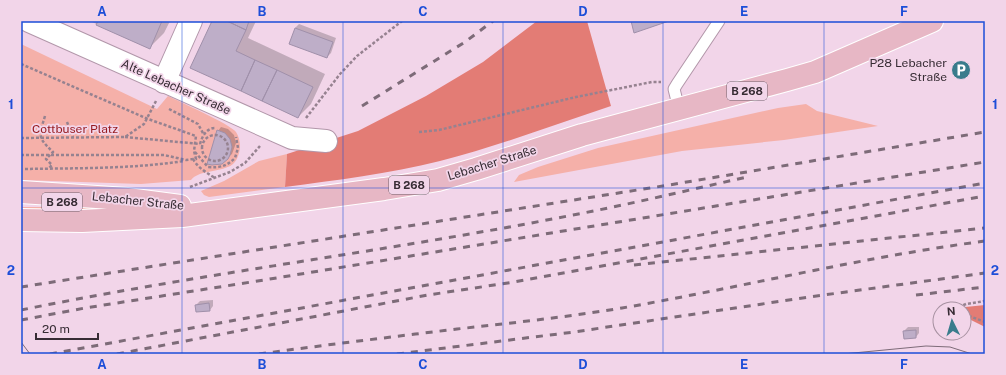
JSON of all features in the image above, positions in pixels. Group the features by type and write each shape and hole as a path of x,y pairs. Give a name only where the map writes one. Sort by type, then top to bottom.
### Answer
{"main road":[{"name":"Lebacher Straße","path":"21,220 82,220 182,216 384,189 438,180 582,135 815,72 932,21"},
{"name":"Lebacher Straße","path":"21,192 126,199 178,206 211,207 231,210"},
{"name":"B 268","path":"21,202 72,202 102,197"}],"street":[{"name":"Alte Lebacher Straße","path":"29,21 282,134 326,141"},
{"path":"164,82 191,21"}],"lane":[{"path":"678,109 674,89 719,21"}],"path":[{"path":"197,184 230,172 245,163 260,146 282,134 312,109 340,74 357,56 402,21"},
{"path":"21,64 148,119 196,136 194,144 196,159 164,164 123,167 21,169"},
{"path":"419,132 439,130 576,97 652,82"},
{"path":"156,102 162,105"},
{"path":"125,137 140,128 148,119 153,107"},
{"path":"168,108 198,124 204,135"},
{"path":"45,116 40,137 53,152 46,158 52,165 45,172"},
{"path":"67,122 73,138"},
{"path":"202,144 212,135 219,135 225,139 228,145 228,152 224,158 218,161 211,160 205,157 203,151 202,144 204,135 211,128 218,128"},
{"path":"194,151 208,166 224,166 235,158 238,148 234,134"},
{"path":"21,138 125,137 202,144"},
{"path":"21,155 164,155 186,160"},
{"path":"193,159 195,164 216,178"},
{"path":"972,303 985,301"},
{"path":"972,317 985,322"}],"green space":[{"name":"Cottbuser Platz","path":"21,44 157,109 168,96 215,119 232,128 236,132 240,145 240,151 237,158 234,163 228,167 202,173 191,180 141,184 21,180"},
{"path":"806,104 817,111 878,126 784,140 682,151 514,182 519,175 538,167 598,148 778,108"},
{"path":"287,154 285,187 209,197 204,195 201,191 224,181 259,161"},
{"path":"21,207 100,207 102,210 21,213"}],"shaded area":[{"path":"537,21 587,21 611,106 505,142 421,166 285,187 287,154 358,131 426,96 483,62"},
{"path":"985,305 985,327 972,320 972,306"}],"building":[{"path":"98,21 162,21 150,49 96,25"},
{"path":"212,21 227,21 246,30 236,51 255,60 241,91 190,68"},
{"path":"227,21 249,21 246,30"},
{"path":"631,21 669,21 634,33"},
{"path":"295,28 333,42 327,58 289,44"},
{"path":"255,60 277,70 262,101 241,91"},
{"path":"277,70 313,87 298,118 262,101"},
{"path":"217,130 225,133 230,139 232,147 230,155 222,164 207,164"},
{"path":"209,303 210,311 196,312 195,305"},
{"path":"916,330 916,338 904,339 903,331"}],"tram line":[{"path":"21,342 30,354"},
{"path":"843,354 926,346 950,347 972,354"}],"railway":[{"path":"362,106 465,42 493,21"},
{"path":"21,287 669,185 985,132"},
{"path":"21,320 85,308 985,162"},
{"path":"21,310 159,285 504,228 616,206 747,177"},
{"path":"50,354 985,183"},
{"path":"117,354 428,295 514,282 985,196"},
{"path":"634,265 985,228"},
{"path":"259,354 540,320 622,308 894,255 985,241"},
{"path":"397,354 574,332 809,297 985,273"},
{"path":"916,295 985,287"}],"place":[{"name":"P28 Lebacher Straße","path":"961,70"}]}
